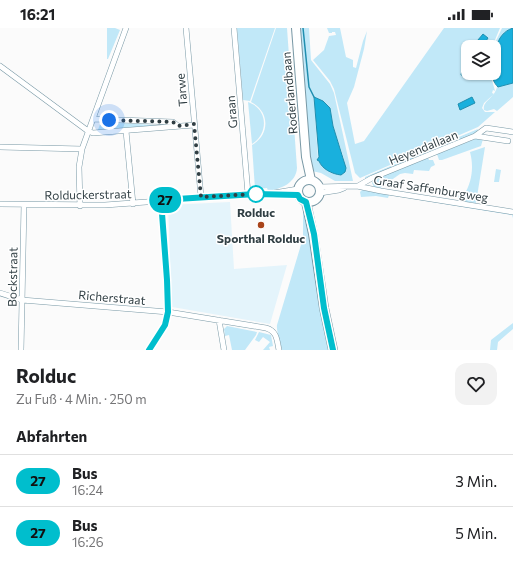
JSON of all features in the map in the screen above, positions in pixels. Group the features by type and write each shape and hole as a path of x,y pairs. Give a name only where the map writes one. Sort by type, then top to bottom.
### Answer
{"main road":[{"name":"Roderlandbaan","path":"296,28 309,180"},
{"path":"309,180 317,184 320,190 318,199 310,202 300,199 298,192 301,183 309,180"},
{"path":"310,202 324,308 332,350"}],"street":[{"name":"Tarwe","path":"186,28 201,197"},
{"name":"Graan","path":"234,28 248,194"},
{"path":"80,206 79,167 82,149 125,29"},
{"path":"0,66 88,131 93,133 194,124"},
{"path":"93,119 173,122 178,126"},
{"name":"Heyendallaan","path":"357,186 372,178 475,136 486,128 513,132"},
{"path":"126,131 133,204"},
{"name":"Heyendallaan","path":"475,136 508,141"},
{"path":"0,146 82,149"},
{"name":"Graaf Saffenburgweg","path":"320,190 339,190 345,187 357,186 513,212"},
{"name":"Rolduckerstraat","path":"0,204 80,206 133,204 201,197 298,192"},
{"path":"149,350 165,325 168,312 161,200"},
{"name":"Bockstraat","path":"21,350 24,205"},
{"name":"Richerstraat","path":"0,293 22,300 168,312 272,330 276,335 279,350"},
{"path":"219,320 224,350"}],"shaded area":[{"path":"107,28 115,28 120,30 108,59 107,59"},
{"path":"237,28 275,28 250,101 243,100"},
{"path":"276,28 287,28 297,168 294,178 291,181 283,187 268,191 267,188 255,189 252,145 258,141 262,135 265,129 265,123 262,111 251,102"},
{"path":"299,28 309,28 311,60 330,84 334,93 353,181 335,181 321,173 312,171 304,101","holes":["314,97 323,101 330,108 333,126 344,159 345,170 331,173 320,164 318,159"]},
{"path":"327,28 340,28 346,57 353,60 353,67 356,68 367,31 354,87 347,103 355,144 364,141 444,28 500,28 495,40 486,40 483,34 478,40 461,40 461,80 492,80 495,91 493,90 492,93 494,94 484,103 482,108 485,112 495,112 478,127 360,178 355,173 334,89 330,81 313,60 324,50 329,36 336,35 335,32 329,33"},
{"path":"502,28 511,28 503,34 500,40 496,40"},
{"path":"494,80 498,87 513,83 513,97 497,111 494,109 487,111 484,110 485,104 497,87"},
{"path":"248,102 255,105 263,115 264,122 261,134 252,144"},
{"path":"101,122 173,126 97,132"},
{"path":"478,129 476,134 455,142 454,139"},
{"path":"478,138 483,139 481,146 439,160 437,154"},
{"path":"452,140 453,143 365,179 365,177"},
{"path":"485,147 476,203 459,201 458,197 460,193 464,195 472,174 470,152"},
{"path":"428,157 429,160 433,160 435,165 431,167 429,171 414,170 413,174 400,174 380,188 374,187 372,183 374,179"},
{"path":"496,169 501,170 499,182 494,182"},
{"path":"362,190 513,214 513,218 512,215 389,195 388,198 376,196 361,197 360,192"},
{"path":"230,202 234,269 287,265 270,324 172,307 168,205"},
{"path":"303,212 307,212 321,314 328,350 282,350 277,330 277,325 303,238"},
{"path":"513,323 513,329 498,342 497,350 490,350 491,340"},
{"path":"227,326 257,332 245,350 232,350 229,335 225,336 224,329"},
{"path":"259,332 271,335 273,346 269,347 270,350 263,350 270,342 263,337 259,342 255,340"}],"water":[{"path":"513,28 513,83 498,87 494,80 501,80 501,40 500,40 502,35"},
{"path":"483,34 488,38 487,40 478,40"},
{"path":"314,97 323,101 330,108 333,126 346,168 345,172 341,175 328,171 317,160 319,157"},
{"path":"472,97 475,103 460,110 458,104"}],"waterway":[{"path":"303,28 309,87 314,97"}],"bus line":[{"name":"27","path":"149,350 165,325 168,312 161,200 271,193 298,195 300,199 306,202 314,234 320,285 333,350"}],"place":[{"name":"Rolduc","path":"256,194"},
{"name":"Sporthal Rolduc","path":"261,225"}],"route":[{"path":"109,120 173,122 178,126 194,124 201,197 256,194"}]}
